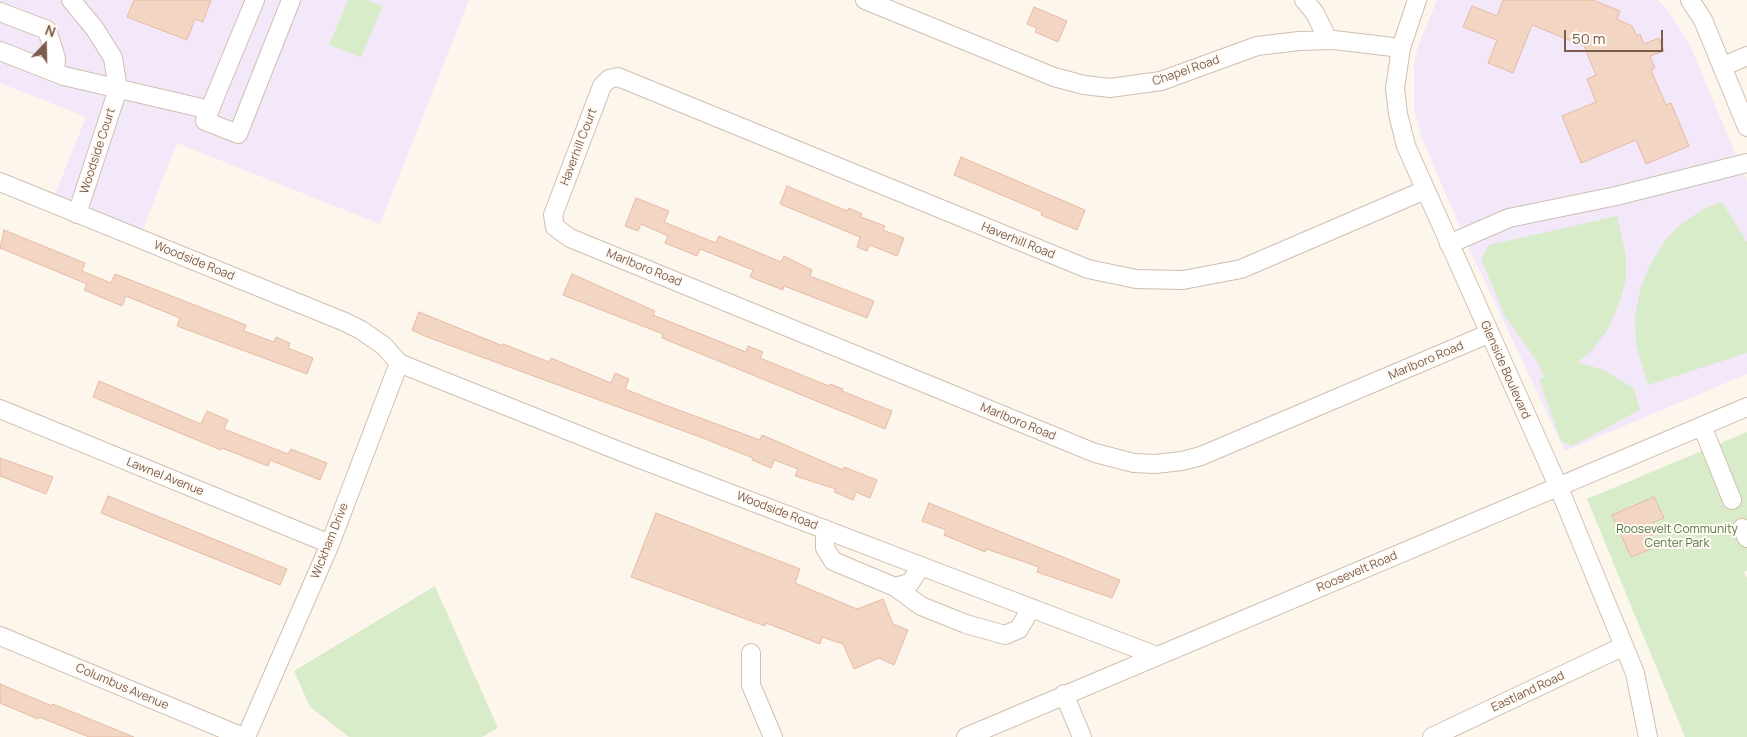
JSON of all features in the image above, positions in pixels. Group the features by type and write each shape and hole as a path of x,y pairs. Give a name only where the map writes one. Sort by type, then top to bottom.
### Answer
{"street":[{"path":"71,0 96,29 113,58 118,89"},
{"path":"255,0 206,121 238,134 291,0"},
{"name":"Chapel Road","path":"865,0 1054,77 1084,85 1110,88 1161,81 1256,46 1299,40 1328,40 1400,48"},
{"path":"1304,0 1315,13 1328,40"},
{"name":"Glenside Boulevard","path":"1417,0 1400,48 1395,88 1398,114 1406,146 1488,334 1559,488 1624,646 1635,673 1648,737"},
{"path":"1690,0 1703,20 1747,127"},
{"path":"0,12 47,30 56,58 55,72"},
{"path":"0,51 55,72 118,89 210,110"},
{"path":"1722,67 1747,56"},
{"name":"Haverhill Road","path":"618,77 1088,269 1136,280 1183,280 1241,269 1425,190"},
{"name":"Haverhill Court","path":"555,227 553,215 602,86 609,80 618,77"},
{"name":"Woodside Court","path":"77,214 118,89"},
{"path":"1449,244 1510,218 1616,196 1747,163"},
{"name":"Woodside Road","path":"0,182 345,322 361,330 384,346 399,363 826,530 1157,656"},
{"name":"Marlboro Road","path":"555,227 570,238 1077,446 1113,459 1134,463 1164,463 1201,456 1488,334"},
{"name":"Wickham Drive","path":"244,737 330,544 399,363"},
{"name":"Roosevelt Road","path":"966,737 1747,407"},
{"name":"Lawnel Avenue","path":"0,409 330,544"},
{"path":"1702,426 1732,500"},
{"path":"826,530 825,548 833,561 895,587 920,606 966,624 1004,635 1018,629 1031,608"},
{"path":"895,587 910,584 921,566"},
{"name":"Columbus Avenue","path":"0,636 244,737"},
{"name":"Eastland Road","path":"1441,735 1624,646"},
{"path":"751,653 751,684 772,737"},
{"path":"1064,694 1082,737"}],"shaded area":[{"path":"0,0 469,0 380,224 177,143 142,232 54,197 86,117 0,83"},
{"path":"1437,0 1658,0 1667,9 1689,43 1747,181 1747,374 1565,451 1467,244 1421,136 1414,109 1414,67 1417,49"}],"green space":[{"path":"348,0 367,0 383,6 361,57 329,45"},
{"path":"1722,202 1747,242 1747,353 1648,385 1636,345 1635,315 1641,287 1651,263 1667,238 1680,225 1703,209"},
{"path":"1617,216 1626,256 1626,279 1620,301 1608,329 1592,350 1578,362 1606,371 1634,389 1640,410 1572,446 1561,441 1539,379 1544,377 1538,363 1505,316 1481,259 1489,245"},
{"name":"Roosevelt Community Center Park","path":"1747,432 1747,571 1744,572 1747,578 1747,737 1685,737 1587,499"},
{"path":"435,586 498,728 482,737 349,737 310,707 294,671"}],"building":[{"path":"134,0 211,0 203,22 195,19 187,40 127,17"},
{"path":"1503,0 1593,0 1620,11 1617,19 1632,26 1637,36 1640,34 1644,44 1659,38 1664,51 1650,56 1655,68 1651,70 1666,105 1671,103 1689,146 1646,164 1636,140 1581,163 1562,116 1596,102 1587,79 1596,75 1584,46 1532,25 1513,73 1488,63 1497,40 1463,27 1472,6 1497,16"},
{"path":"1034,7 1067,21 1058,42 1035,32 1037,28 1027,24"},
{"path":"961,157 1085,210 1077,230 1041,215 1042,212 954,175"},
{"path":"787,186 847,211 849,208 862,214 861,217 885,226 883,230 904,238 897,256 870,245 867,251 857,247 860,237 780,204"},
{"path":"636,198 669,211 664,222 716,243 719,236 781,262 784,256 812,270 810,276 874,301 867,318 784,286 783,290 750,277 753,270 700,249 697,256 665,243 668,236 641,224 638,231 625,226"},
{"path":"4,230 85,263 82,271 111,283 115,274 246,325 244,331 274,342 276,337 290,343 288,348 313,358 307,374 177,326 180,318 126,296 122,306 84,290 87,284 0,248"},
{"path":"572,274 655,311 653,315 746,352 748,346 763,352 760,358 829,386 830,384 843,389 842,391 892,411 885,429 662,338 663,334 563,295"},
{"path":"419,312 503,346 503,344 549,362 551,358 611,383 615,373 629,379 625,389 760,440 762,435 843,470 844,467 877,480 870,498 856,492 853,500 834,492 836,489 795,476 798,469 774,460 771,468 752,460 753,458 700,437 427,337 412,330"},
{"path":"99,381 201,424 207,411 228,420 224,429 288,454 291,449 327,463 320,480 270,460 268,466 222,448 221,450 93,397"},
{"path":"0,458 53,477 46,494 0,476"},
{"path":"108,496 287,569 280,585 101,513"},
{"path":"1654,497 1664,518 1652,523 1656,533 1646,538 1651,549 1631,557 1612,515"},
{"path":"929,503 1120,580 1112,598 1037,572 1039,567 986,549 985,552 944,535 946,530 922,521"},
{"path":"656,513 800,569 795,583 857,609 883,599 893,624 908,630 894,665 879,658 854,669 843,644 822,637 820,644 766,623 765,626 631,577"},
{"path":"0,684 134,737 89,737 39,717 38,719 0,703"}]}
